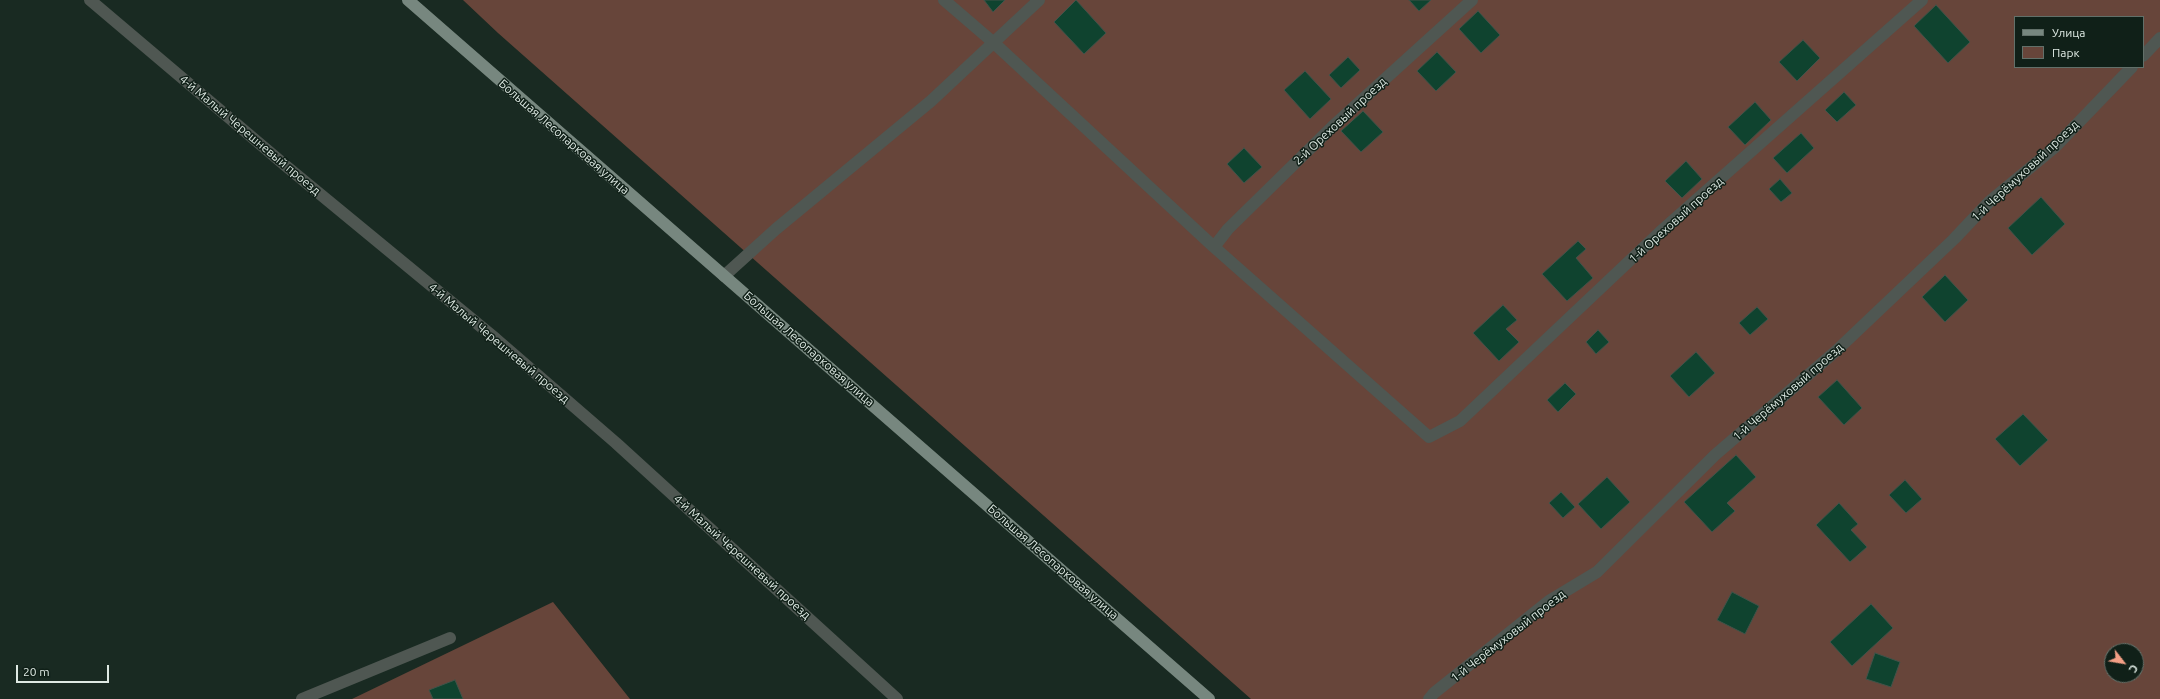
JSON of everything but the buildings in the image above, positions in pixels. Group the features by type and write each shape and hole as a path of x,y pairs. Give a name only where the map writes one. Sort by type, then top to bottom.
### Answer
{"main road":[{"name":"Большая Лесопарковая улица","path":"408,0 1209,699"}],"street":[{"name":"4-й Малый Черешневый проезд","path":"90,0 286,166 496,339 622,448 897,699"},
{"path":"944,0 994,43 1214,247"},
{"path":"724,276 776,228 931,101 1039,0"},
{"name":"2-й Ореховый проезд","path":"1214,247 1228,228 1332,127 1472,0"},
{"name":"1-й Ореховый проезд","path":"1214,247 1429,438 1460,421 1660,232 1922,0"},
{"path":"2144,55 2160,38"},
{"name":"1-й Черёмуховый проезд","path":"1429,699 1549,601 1597,572 1715,455 1836,351 1954,239 1990,201 2054,148 2131,68"},
{"path":"302,699 450,638"}],"green space":[{"path":"463,0 2160,0 2160,699 1251,699 498,33"},
{"path":"553,602 630,699 352,699"}]}
